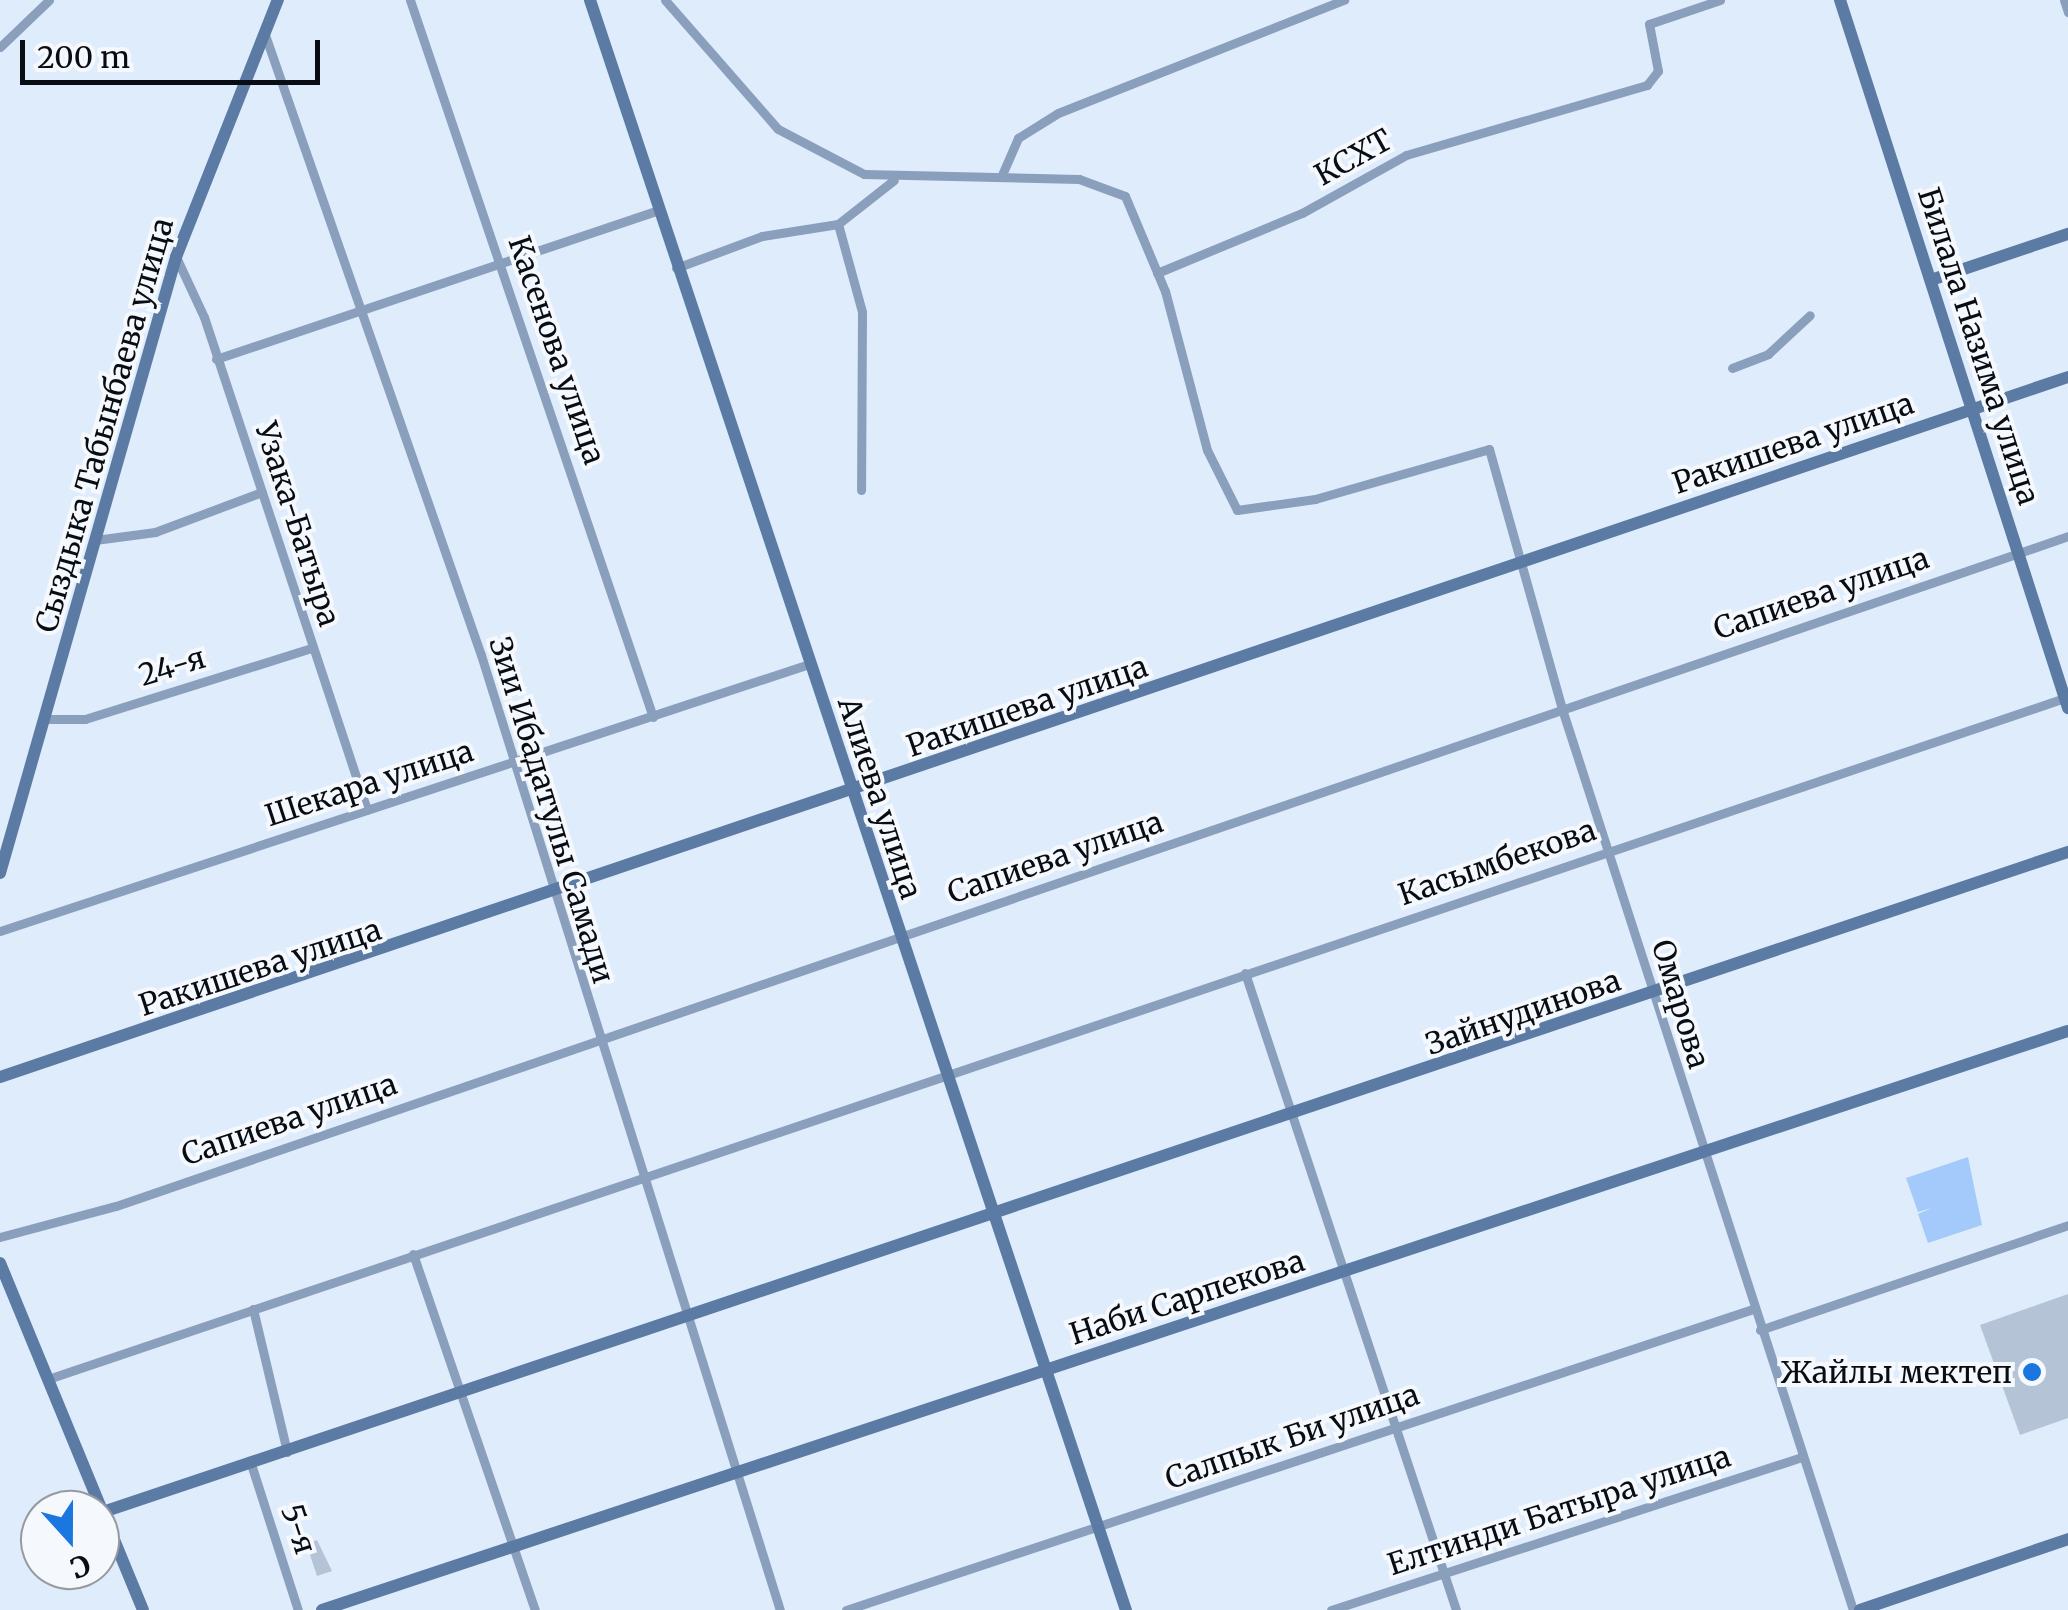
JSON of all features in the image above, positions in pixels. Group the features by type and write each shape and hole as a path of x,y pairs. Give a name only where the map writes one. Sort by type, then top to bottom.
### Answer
{"street":[{"path":"0,47 48,0"},
{"name":"Сыздыка Табынбаева улица","path":"0,869 176,257 278,0"},
{"name":"Касенова улица","path":"410,0 654,717"},
{"name":"Алиева улица","path":"590,0 676,268 1126,1610"},
{"path":"665,0 791,140 894,180 1001,177 1101,182 1125,196 1157,273"},
{"path":"1001,177 1018,138 1058,112 1344,0"},
{"name":"КСХТ","path":"1157,273 1302,213 1406,155 1647,85 1658,71 1649,24 1720,0"},
{"name":"Билала Назима улица","path":"1840,0 2067,702"},
{"path":"2064,0 2068,12"},
{"name":"Зии Ибадатулы Самади","path":"264,30 553,894 639,1176 780,1610"},
{"path":"676,268 762,236 838,224 894,180"},
{"path":"216,358 360,315 658,210"},
{"path":"838,224 862,312 861,490"},
{"path":"1931,280 2068,234"},
{"name":"Узака-Батыра","path":"176,257 216,358 368,810"},
{"name":"Омарова","path":"1157,273 1194,412 1237,510 1315,498 1490,449 1518,563 1700,1152 1856,1610"},
{"path":"1732,368 1768,354 1810,315"},
{"name":"Ракишева улица","path":"0,1077 553,894 2068,377"},
{"path":"94,540 155,532 262,492"},
{"name":"Сапиева улица","path":"0,1236 116,1206 2068,536"},
{"name":"24-я","path":"44,719 86,718 312,648"},
{"name":"Шекара улица","path":"0,930 809,664"},
{"name":"Касымбекова","path":"48,1379 1607,851 2067,702"},
{"name":"Зайнудинова","path":"120,1507 1297,1116 2068,852"},
{"path":"1245,973 1297,1116 1343,1272 1456,1610"},
{"name":"Наби Сарпекова","path":"322,1610 2068,1031"},
{"path":"1760,1330 2068,1224"},
{"path":"413,1254 535,1610"},
{"path":"0,1263 95,1490"},
{"path":"254,1308 287,1452"},
{"name":"Салпык Би улица","path":"846,1610 1753,1309"},
{"name":"Елтинди Батыра улица","path":"1331,1610 1802,1458"},
{"name":"5-я","path":"251,1464 298,1610"},
{"path":"1856,1610 2068,1539"},
{"path":"120,1552 143,1610"}],"shaded area":[{"path":"1968,1157 1982,1225 1928,1243 1918,1214 1932,1208 1918,1212 1906,1178"}],"building":[{"name":"Жайлы мектеп","path":"2068,1294 2068,1418 2020,1435 1980,1325"},
{"path":"317,1540 332,1571 317,1576 309,1552 296,1547"}],"place":[{"name":"Жайлы мектеп","path":"2032,1372"}]}
